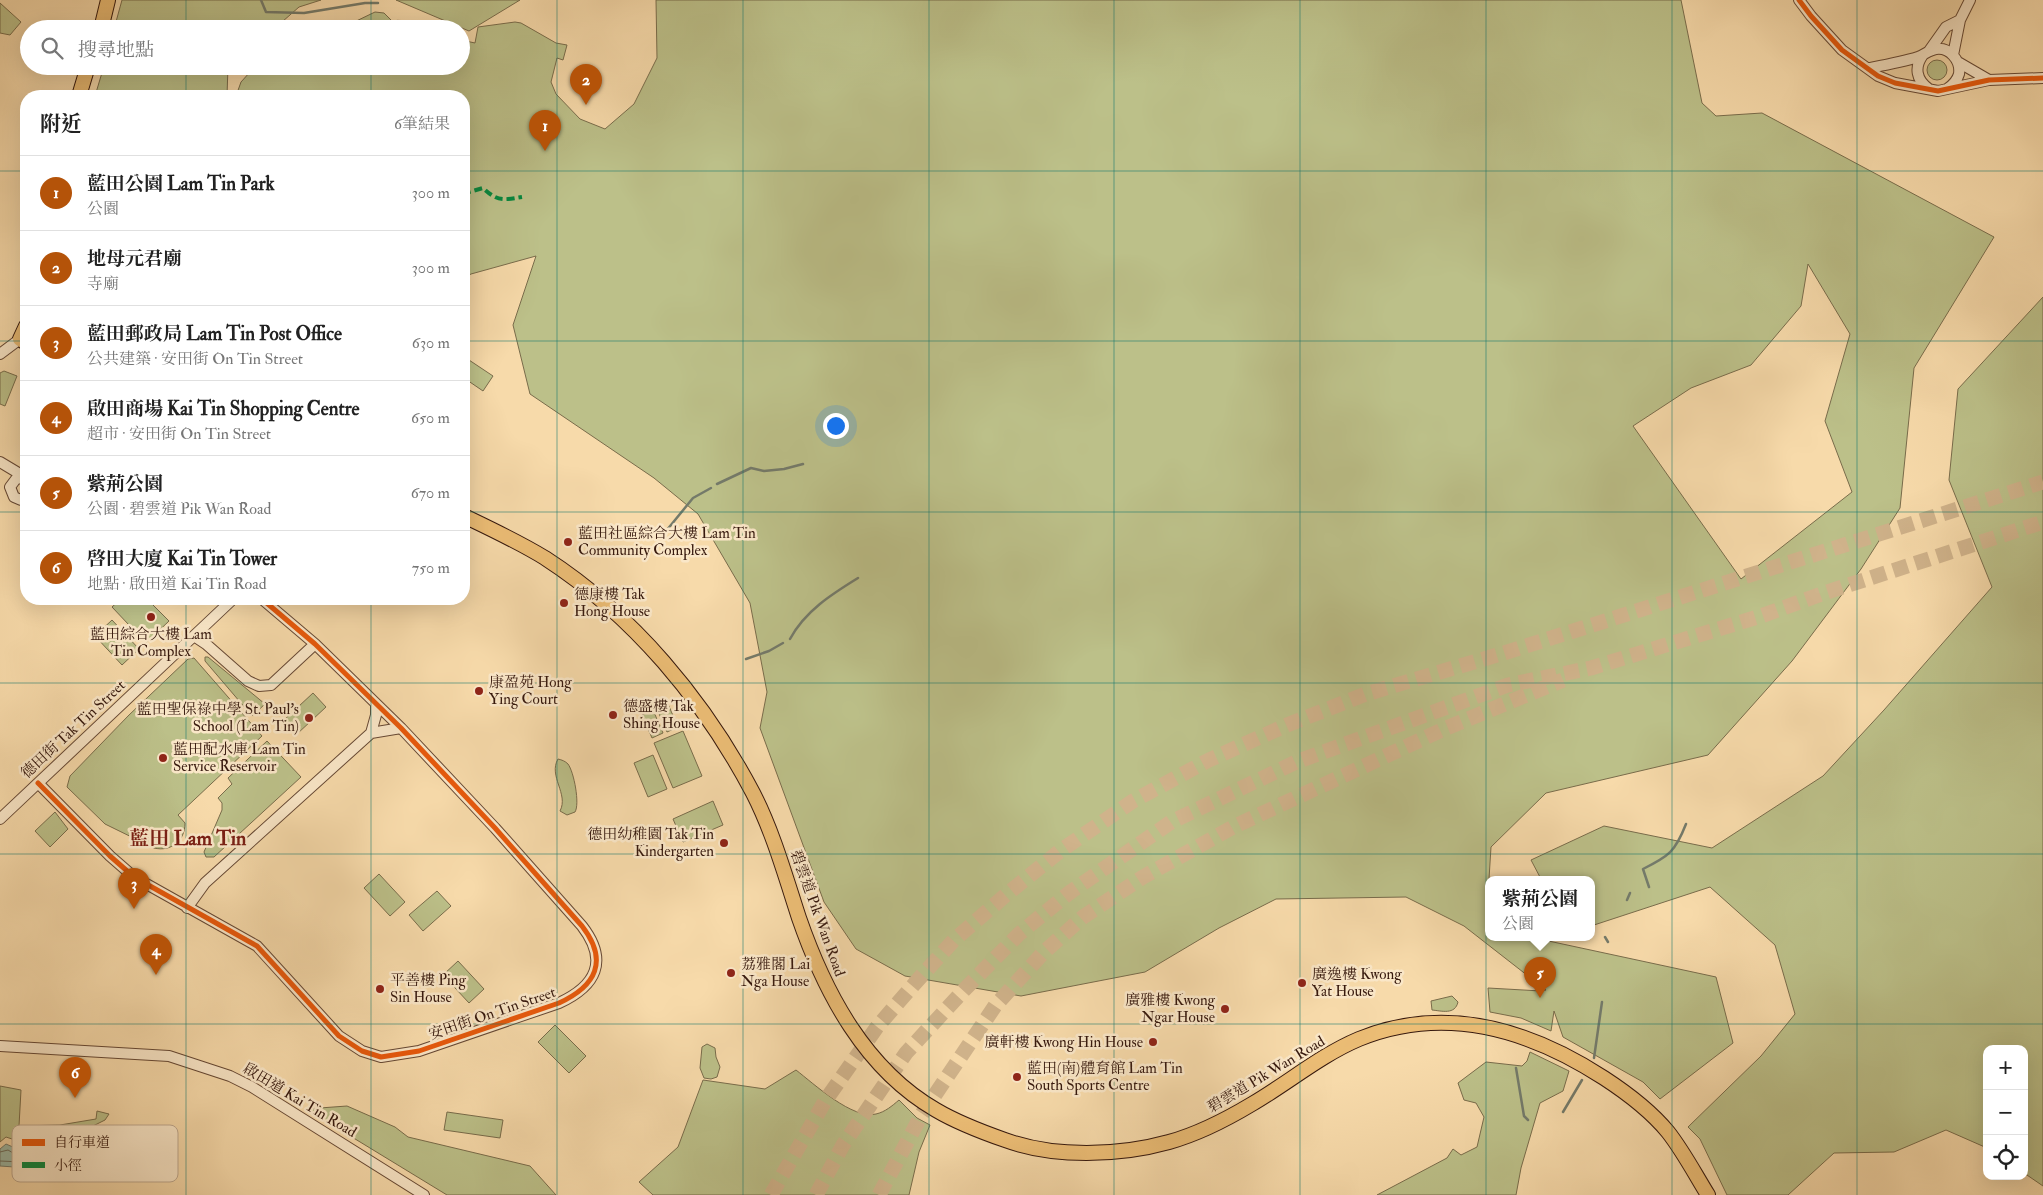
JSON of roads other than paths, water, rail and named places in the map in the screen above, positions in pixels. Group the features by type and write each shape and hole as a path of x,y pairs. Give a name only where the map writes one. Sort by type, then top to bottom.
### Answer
{"main road":[{"path":"103,20 108,0"},
{"path":"81,90 85,75"},
{"name":"碧雲道 Pik Wan Road","path":"470,519 530,549 591,591 623,618 675,676 718,734 755,796 781,861 810,946 825,982 845,1019 868,1051 888,1072 926,1104 945,1115 1008,1142 1040,1150 1088,1153 1136,1148 1171,1142 1217,1123 1250,1106 1347,1045 1390,1030 1423,1024 1473,1025 1506,1031 1544,1045 1584,1065 1636,1100 1666,1130 1708,1195"}],"street":[{"path":"1799,0 1826,34 1842,50 1878,76 1906,87 1938,91 1989,80 2043,78"},
{"path":"1947,89 1957,78 1959,70 1955,59 1960,20 1970,0"},
{"path":"1928,89 1921,82 1917,74 1918,64 1946,27 1960,20"},
{"path":"1869,68 1943,49 1955,59 1989,80"},
{"path":"0,354 20,343"},
{"path":"0,462 10,470 20,474"},
{"path":"20,478 11,484 10,491 17,500 20,500"},
{"name":"德田街 Tak Tin Street","path":"0,818 227,605"},
{"name":"安田街 On Tin Street","path":"38,783 110,856 134,877 257,946 343,1039 362,1051 381,1057 419,1051 575,996 592,978 596,967 596,953 589,935 495,828 401,728 315,644 269,605"},
{"path":"194,636 206,644 248,681 259,686 271,686 315,644"},
{"path":"187,908 205,883 371,733 376,715 376,705"},
{"path":"371,733 401,728"},
{"name":"啟田道 Kai Tin Road","path":"0,1046 160,1055 210,1068 252,1087 424,1195"}],"water":[{"path":"6,1144 12,1147 12,1167 0,1166 0,1149"}],"waterway":[{"path":"261,0 266,12 304,13 365,3 378,3"},
{"path":"717,484 751,468 764,471 784,469 803,464"},
{"path":"662,536 693,498 711,488"},
{"path":"790,639 811,612 829,597 858,578"},
{"path":"746,659 769,651 783,643"},
{"path":"1649,887 1643,869 1670,852 1686,824"},
{"path":"1627,900 1630,893"},
{"path":"1605,937 1608,942"},
{"path":"1594,1058 1602,1002"},
{"path":"1516,1068 1524,1116 1528,1120"},
{"path":"1563,1112 1582,1080"}],"tunnel":[{"path":"771,1195 825,1101 877,1027 954,940 1060,851 1133,801 1209,760 1287,725 1366,694 1504,653 2043,482"},
{"path":"816,1195 843,1145 906,1053 964,990 1019,934 1069,893 1171,822 1296,762 1508,685 1591,668 1761,616 1827,592 2043,522"},
{"path":"879,1195 922,1114 995,1006 1043,953 1083,917 1143,877 1235,826 1444,729 1563,680"}],"place":[{"name":"地母元君廟","path":"586,105"},
{"name":"藍田公園 Lam Tin Park","path":"545,151"},
{"name":"藍田社區綜合大樓 Lam Tin Community Complex","path":"568,542"},
{"name":"德康樓 Tak Hong House","path":"564,603"},
{"name":"藍田綜合大樓 Lam Tin Complex","path":"151,617"},
{"name":"康盈苑 Hong Ying Court","path":"479,691"},
{"name":"德盛樓 Tak Shing House","path":"613,715"},
{"name":"藍田聖保祿中學 St. Paul's School (Lam Tin)","path":"309,718"},
{"name":"藍田配水庫 Lam Tin Service Reservoir","path":"163,758"},
{"name":"德田幼稚園 Tak Tin Kindergarten","path":"724,843"},
{"name":"藍田郵政局 Lam Tin Post Office","path":"134,909"},
{"name":"荔雅閣 Lai Nga House","path":"731,973"},
{"name":"啟田商場 Kai Tin Shopping Centre","path":"156,975"},
{"name":"廣逸樓 Kwong Yat House","path":"1302,983"},
{"name":"平善樓 Ping Sin House","path":"380,989"},
{"name":"紫荊公園","path":"1540,998"},
{"name":"廣雅樓 Kwong Ngar House","path":"1225,1009"},
{"name":"廣軒樓 Kwong Hin House","path":"1153,1042"},
{"name":"藍田(南)體育館 Lam Tin South Sports Centre","path":"1017,1077"},
{"name":"啓田大廈 Kai Tin Tower","path":"75,1098"}],"district":[{"name":"藍田 Lam Tin","path":"188,838"}]}
